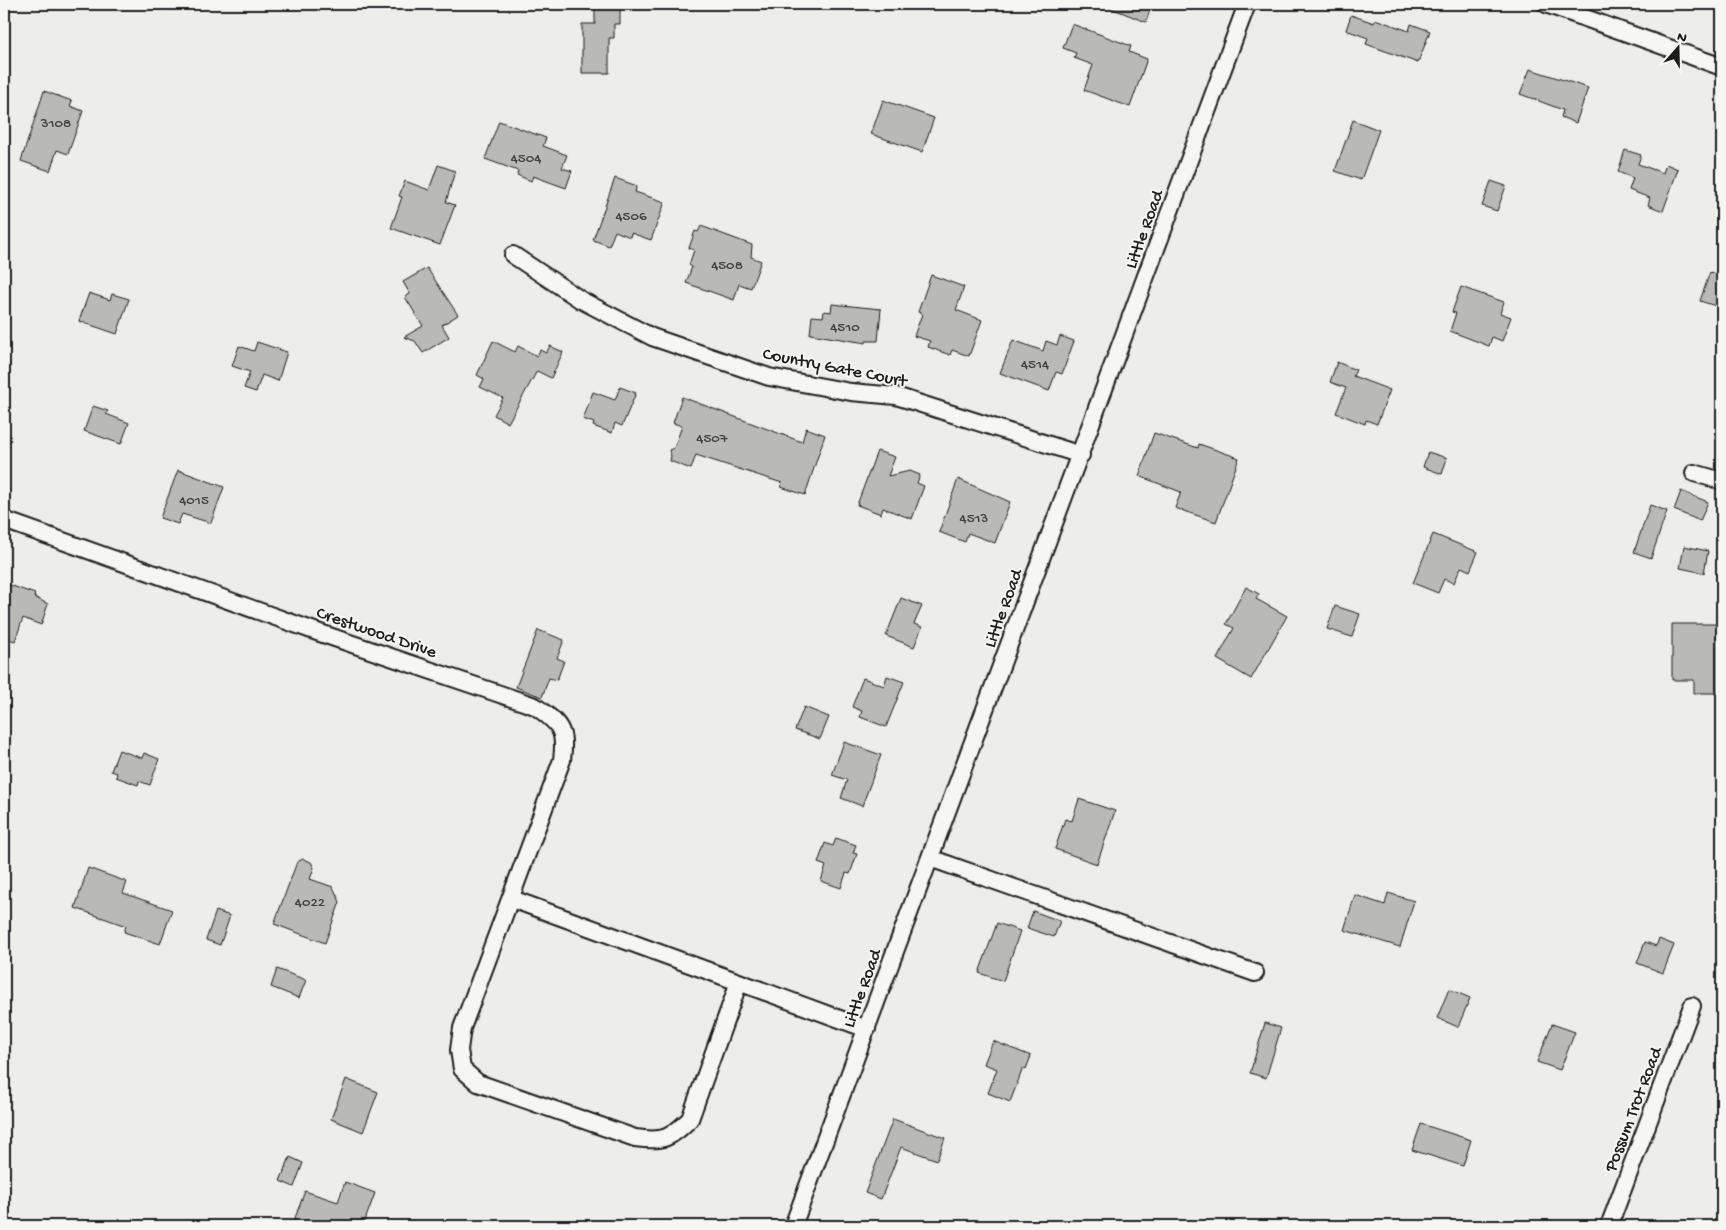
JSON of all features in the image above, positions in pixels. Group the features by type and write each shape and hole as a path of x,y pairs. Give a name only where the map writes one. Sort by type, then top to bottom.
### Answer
{"street":[{"name":"Little Road","path":"793,1226 1247,4"},
{"path":"1546,4 1722,67"},
{"name":"Country Gate Court","path":"512,255 581,300 652,337 769,377 851,392 896,396 1081,455"},
{"path":"1694,473 1722,481"},
{"name":"Crestwood Drive","path":"4,520 320,633 535,706 554,720 564,739 563,753 512,899 462,1028 459,1050 462,1069 478,1083 635,1138 658,1142 673,1135 690,1119 739,982"},
{"path":"930,858 1255,973"},
{"path":"512,899 867,1029"},
{"name":"Possum Trot Road","path":"1609,1226 1692,1006"}],"building":[{"path":"1101,4 1152,4 1146,22"},
{"path":"595,5 620,5 620,24 614,24 614,38 609,38 609,73 582,73 582,24 595,24"},
{"path":"1351,15 1374,23 1375,19 1409,31 1411,24 1430,31 1418,63 1366,44 1368,38 1346,30"},
{"path":"1072,24 1131,46 1129,52 1147,59 1130,107 1084,90 1093,65 1074,58 1076,53 1063,48"},
{"path":"1530,69 1588,88 1576,123 1561,117 1563,110 1520,94"},
{"path":"44,91 72,101 70,106 83,111 68,154 57,150 50,171 21,161"},
{"path":"883,100 934,118 922,152 871,134"},
{"path":"1353,120 1379,130 1361,180 1335,171"},
{"path":"499,121 546,138 543,146 567,155 562,168 572,171 566,188 533,176 531,181 517,175 518,171 485,159"},
{"path":"1625,150 1641,155 1638,164 1663,173 1666,164 1678,169 1663,211 1648,205 1650,198 1629,190 1633,178 1618,172"},
{"path":"438,165 455,171 446,202 455,205 440,245 391,228 402,197 399,196 405,181 429,190"},
{"path":"615,178 637,186 635,192 665,202 651,240 631,233 630,237 615,231 609,246 593,240"},
{"path":"1491,181 1506,186 1497,211 1482,206"},
{"path":"701,226 752,245 751,257 761,261 751,288 739,284 734,300 686,283 692,267 689,265 694,250 689,248 695,231 698,232"},
{"path":"427,268 458,315 442,325 449,337 423,353 415,341 404,337 423,326 405,297 410,294 403,282"},
{"path":"1710,272 1722,276 1722,308 1700,301"},
{"path":"931,275 964,287 956,310 982,320 969,356 952,350 950,355 928,347 930,341 914,336 922,314 918,312"},
{"path":"1461,287 1504,302 1500,313 1511,317 1502,341 1492,337 1489,346 1450,331 1456,313 1452,312"},
{"path":"89,293 110,300 112,294 129,299 117,334 79,321"},
{"path":"832,304 881,309 878,341 866,341 866,343 810,334 812,316 823,317 824,311 831,312"},
{"path":"1060,336 1074,341 1062,374 1056,372 1049,391 1000,373 1013,340 1043,351 1046,341 1057,345"},
{"path":"493,341 515,352 518,346 537,356 540,350 546,353 550,346 563,352 551,378 537,371 508,423 494,415 503,398 480,387 484,379 477,375"},
{"path":"257,342 287,352 278,381 262,375 256,392 244,388 250,372 232,366 239,346 254,351"},
{"path":"1337,362 1356,370 1353,376 1390,390 1377,424 1366,420 1365,424 1336,413 1346,388 1330,382"},
{"path":"620,387 636,393 622,426 615,423 612,433 593,426 594,423 583,419 593,392 615,400"},
{"path":"682,397 802,442 806,428 825,435 805,495 781,487 782,483 696,455 691,469 670,461 669,450 674,448 682,426 673,423"},
{"path":"93,406 108,411 106,414 129,423 121,444 84,431"},
{"path":"1154,433 1198,448 1199,444 1239,458 1216,522 1175,508 1181,492 1139,476"},
{"path":"877,451 895,457 888,476 910,471 920,475 917,483 924,486 912,519 883,508 881,514 857,505"},
{"path":"1428,452 1447,458 1442,474 1423,467"},
{"path":"178,470 224,487 211,523 182,514 178,524 160,518"},
{"path":"958,479 1010,502 995,543 968,533 965,542 939,532"},
{"path":"1681,491 1708,502 1700,521 1674,510"},
{"path":"1650,505 1667,511 1651,558 1634,552"},
{"path":"1433,534 1478,552 1470,571 1461,567 1454,583 1444,579 1438,593 1413,583"},
{"path":"1684,546 1708,551 1704,573 1680,568"},
{"path":"4,583 35,594 34,597 48,604 41,625 23,618 15,641 4,637"},
{"path":"1246,587 1259,594 1256,599 1287,616 1251,679 1217,659 1234,628 1226,624"},
{"path":"901,598 922,606 914,624 922,627 914,647 886,636"},
{"path":"1335,606 1360,614 1352,637 1327,629"},
{"path":"1672,624 1719,624 1719,693 1694,693 1694,680 1672,680"},
{"path":"538,630 564,640 557,658 564,661 557,680 549,678 542,697 516,687"},
{"path":"887,676 904,682 886,727 860,717 862,711 852,707 863,678 884,686"},
{"path":"804,707 829,717 820,739 795,730"},
{"path":"844,742 881,755 862,806 841,798 847,780 832,775"},
{"path":"119,750 142,758 144,753 159,759 150,785 139,781 138,785 116,777 117,773 111,771"},
{"path":"1079,799 1115,811 1097,864 1055,849 1065,819 1072,821"},
{"path":"836,838 856,845 853,853 857,854 850,874 846,873 841,888 821,881 826,866 818,863 825,843 833,846"},
{"path":"303,859 311,862 314,868 310,879 333,887 340,902 325,943 274,924 297,862"},
{"path":"88,868 127,882 123,893 172,910 160,944 124,932 126,926 75,908"},
{"path":"1388,893 1414,901 1400,947 1344,930 1355,895 1385,905"},
{"path":"216,911 230,916 220,945 206,940"},
{"path":"1033,911 1060,921 1054,937 1027,928"},
{"path":"997,923 1020,931 1003,981 979,973"},
{"path":"1659,939 1674,945 1663,973 1637,963 1645,942 1656,946"},
{"path":"277,969 306,980 299,998 271,987"},
{"path":"1449,989 1470,998 1458,1027 1437,1018"},
{"path":"1265,1023 1281,1028 1266,1078 1250,1073"},
{"path":"1552,1024 1575,1032 1560,1070 1537,1062"},
{"path":"993,1041 1031,1056 1026,1069 1023,1068 1010,1102 988,1093 997,1069 984,1064"},
{"path":"346,1079 378,1092 363,1132 331,1119"},
{"path":"893,1119 945,1138 937,1160 901,1147 881,1199 865,1193"},
{"path":"1421,1124 1471,1140 1463,1166 1412,1150"},
{"path":"290,1157 303,1163 294,1187 280,1181"},
{"path":"345,1182 375,1193 363,1226 292,1226 305,1191 338,1202"}]}
